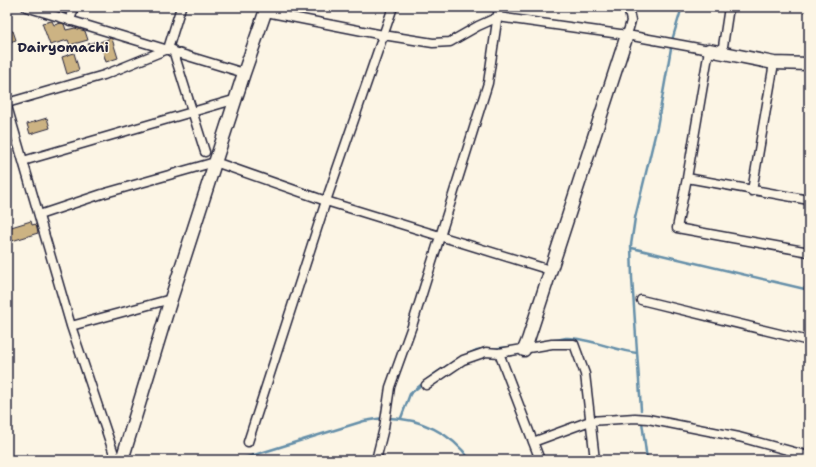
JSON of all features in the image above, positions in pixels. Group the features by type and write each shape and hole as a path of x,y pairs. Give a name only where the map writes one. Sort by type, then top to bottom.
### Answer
{"street":[{"path":"26,7 244,73"},
{"path":"70,21 74,7"},
{"path":"181,7 170,50 205,152"},
{"path":"248,442 326,201 382,35 393,7"},
{"path":"376,460 384,428 390,387 412,326 488,83 499,7"},
{"path":"524,350 631,22 628,7"},
{"path":"722,53 729,7"},
{"path":"122,460 215,162 267,9 382,35 433,43 450,42 478,26 498,17 627,35 774,63 809,64"},
{"path":"7,103 104,75 170,50"},
{"path":"708,50 687,178 676,228 808,250"},
{"path":"752,191 774,63"},
{"path":"23,161 230,101 235,102"},
{"path":"7,106 71,326 116,460"},
{"path":"39,215 102,194 215,162 326,201 550,270"},
{"path":"687,178 752,191 809,200"},
{"path":"71,326 171,299"},
{"path":"641,300 809,341"},
{"path":"426,385 463,360 486,352 499,353 524,350 552,344 574,344 584,374 595,460"},
{"path":"499,353 540,460"},
{"path":"533,442 590,421 635,418 648,419 739,437 809,456"}],"building":[{"path":"61,7 68,7 66,13 60,12"},
{"path":"52,21 54,25 61,23 64,24 66,30 75,28 85,31 88,40 70,45 68,40 50,45 42,23"},
{"path":"13,31 16,40 7,43 7,32"},
{"path":"111,38 118,58 106,62 100,42"},
{"path":"97,41 99,47 90,50 88,44"},
{"path":"74,53 79,70 67,74 62,57"},
{"path":"47,118 50,128 30,134 27,124"},
{"path":"31,221 32,225 36,224 38,233 12,241 8,228"}],"waterway":[{"path":"641,410 631,245 635,218 657,127 673,37 682,7"},
{"path":"632,248 809,290"},
{"path":"554,340 574,338 637,353"},
{"path":"490,349 511,347"},
{"path":"464,356 483,349"},
{"path":"401,418 410,394 433,375 459,358"},
{"path":"238,460 364,421 383,418"},
{"path":"388,418 411,421 434,429 454,442 463,450 470,460"},
{"path":"642,422 647,460"}],"district":[{"name":"Dairyomachi","path":"63,47"}]}
